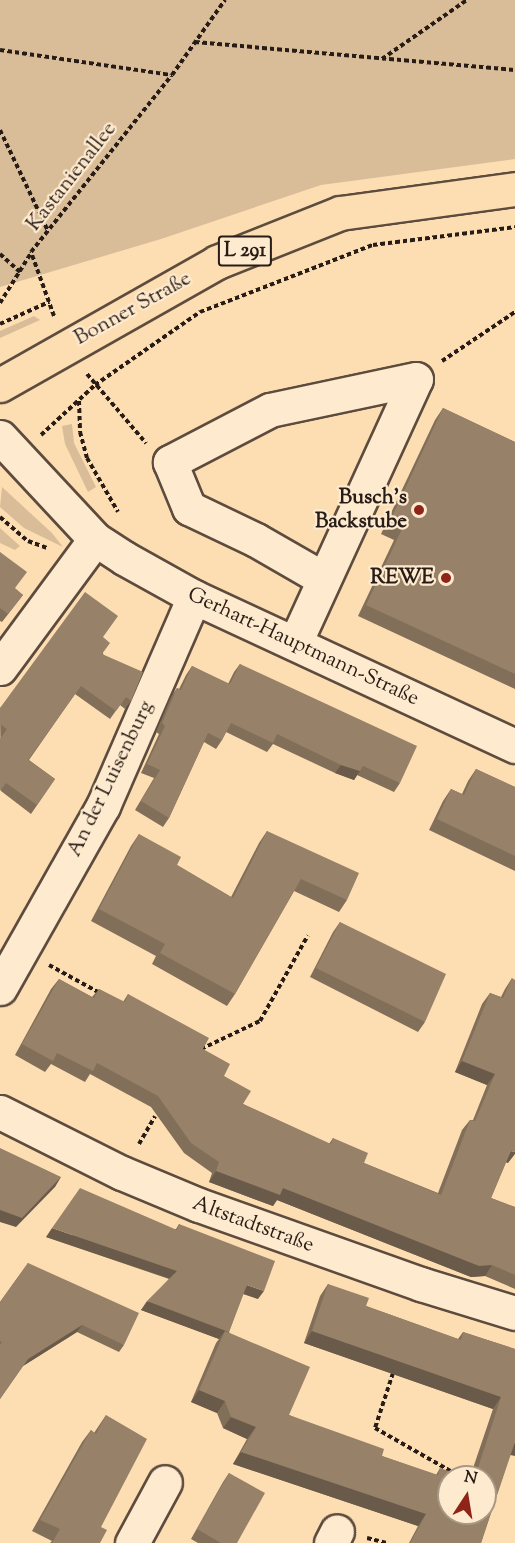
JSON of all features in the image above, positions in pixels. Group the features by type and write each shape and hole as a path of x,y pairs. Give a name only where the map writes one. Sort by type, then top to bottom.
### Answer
{"main road":[{"name":"Bonner Straße","path":"0,385 217,262 340,213 515,189"}],"street":[{"path":"322,578 256,540 189,508 170,462 270,411 416,379"},
{"path":"295,643 322,578 416,379"},
{"name":"Gerhart-Hauptmann-Straße","path":"8,447 95,539 194,597 515,746"},
{"path":"0,668 95,539"},
{"name":"An der Luisenburg","path":"0,988 103,806 194,597"},
{"name":"Altstadtstraße","path":"0,1112 122,1173 199,1205 410,1281 515,1313"},
{"path":"132,1543 165,1482"}],"path":[{"name":"Kastanienallee","path":"170,462 135,434 65,348 31,252 172,75 225,0"},
{"path":"381,59 467,0"},
{"path":"194,42 515,70"},
{"path":"0,50 172,75"},
{"path":"0,130 48,231"},
{"path":"8,447 79,401 95,385 200,312 373,245 515,227"},
{"path":"0,303 31,252"},
{"path":"0,254 20,272"},
{"path":"0,324 49,302"},
{"path":"416,379 515,312"},
{"path":"79,401 80,432 87,458 121,516"},
{"path":"0,517 28,541 55,551"},
{"path":"200,1049 260,1021 308,935"},
{"path":"22,950 105,996"},
{"path":"393,1373 375,1428 440,1465"}],"shaded area":[{"path":"0,0 515,0 515,159 321,185 161,239 0,287"},
{"path":"34,316 40,320 0,338 0,331"},
{"path":"72,424 74,443 96,487 88,492 65,444 62,426"},
{"path":"2,487 52,533 63,547 24,528 0,507"},
{"path":"0,528 20,546 15,550 0,543"}],"building":[{"name":"REWE","path":"443,408 515,442 515,674 366,605 402,529 389,523"},
{"path":"0,552 27,572 15,588 23,595 8,614 0,608"},
{"path":"85,592 118,616 103,637 110,643 102,654 143,672 131,701 126,697 116,711 81,686 28,760 55,779 37,805 6,783 0,791 0,739 7,729 0,724 0,708"},
{"path":"240,664 417,746 400,783 363,766 360,771 341,765 277,734 273,743 231,723 222,740 208,733 169,818 141,801 160,770 147,764 165,726 162,723 177,688 181,690 192,666 230,684"},
{"path":"476,769 515,787 515,856 437,819 451,789 464,795"},
{"path":"267,831 359,873 347,900 301,879 235,994 160,953 165,944 99,909 139,834 181,857 177,865 233,898"},
{"path":"340,922 446,974 425,1022 316,968"},
{"path":"512,978 515,980 515,1152 511,1151 491,1198 515,1207 515,1275 492,1265 479,1266 283,1188 280,1195 216,1171 219,1162 191,1143 158,1096 97,1063 93,1071 57,1053 53,1061 22,1044 59,979 94,998 99,989 125,1002 128,994 209,1038 203,1049 230,1064 224,1076 251,1091 243,1104 331,1144 333,1138 368,1153 364,1163 441,1195 470,1120 475,1121 495,1074 462,1061 490,993 503,998"},
{"path":"0,1148 61,1177 22,1218 0,1210"},
{"path":"80,1188 177,1230 179,1224 275,1261 264,1291 247,1285 229,1332 147,1301 177,1271 52,1228"},
{"path":"28,1263 139,1313 124,1345 82,1325 28,1359 0,1399 0,1345 2,1342 0,1341 0,1302"},
{"path":"328,1284 369,1298 366,1306 461,1340 463,1332 515,1349 515,1442 497,1495 497,1465 479,1465 501,1397 312,1331"},
{"path":"225,1331 310,1367 289,1415 384,1449 382,1456 437,1475 437,1525 487,1525 481,1543 410,1543 426,1514 241,1452 256,1427 231,1417 225,1401 199,1390"},
{"path":"106,1415 147,1439 101,1527 107,1530 100,1543 52,1543 60,1529 40,1520 91,1430 96,1434"},
{"path":"229,1473 265,1493 237,1543 221,1543 197,1529"}],"place":[{"name":"Busch's Backstube","path":"419,510"},
{"name":"REWE","path":"446,578"}]}
